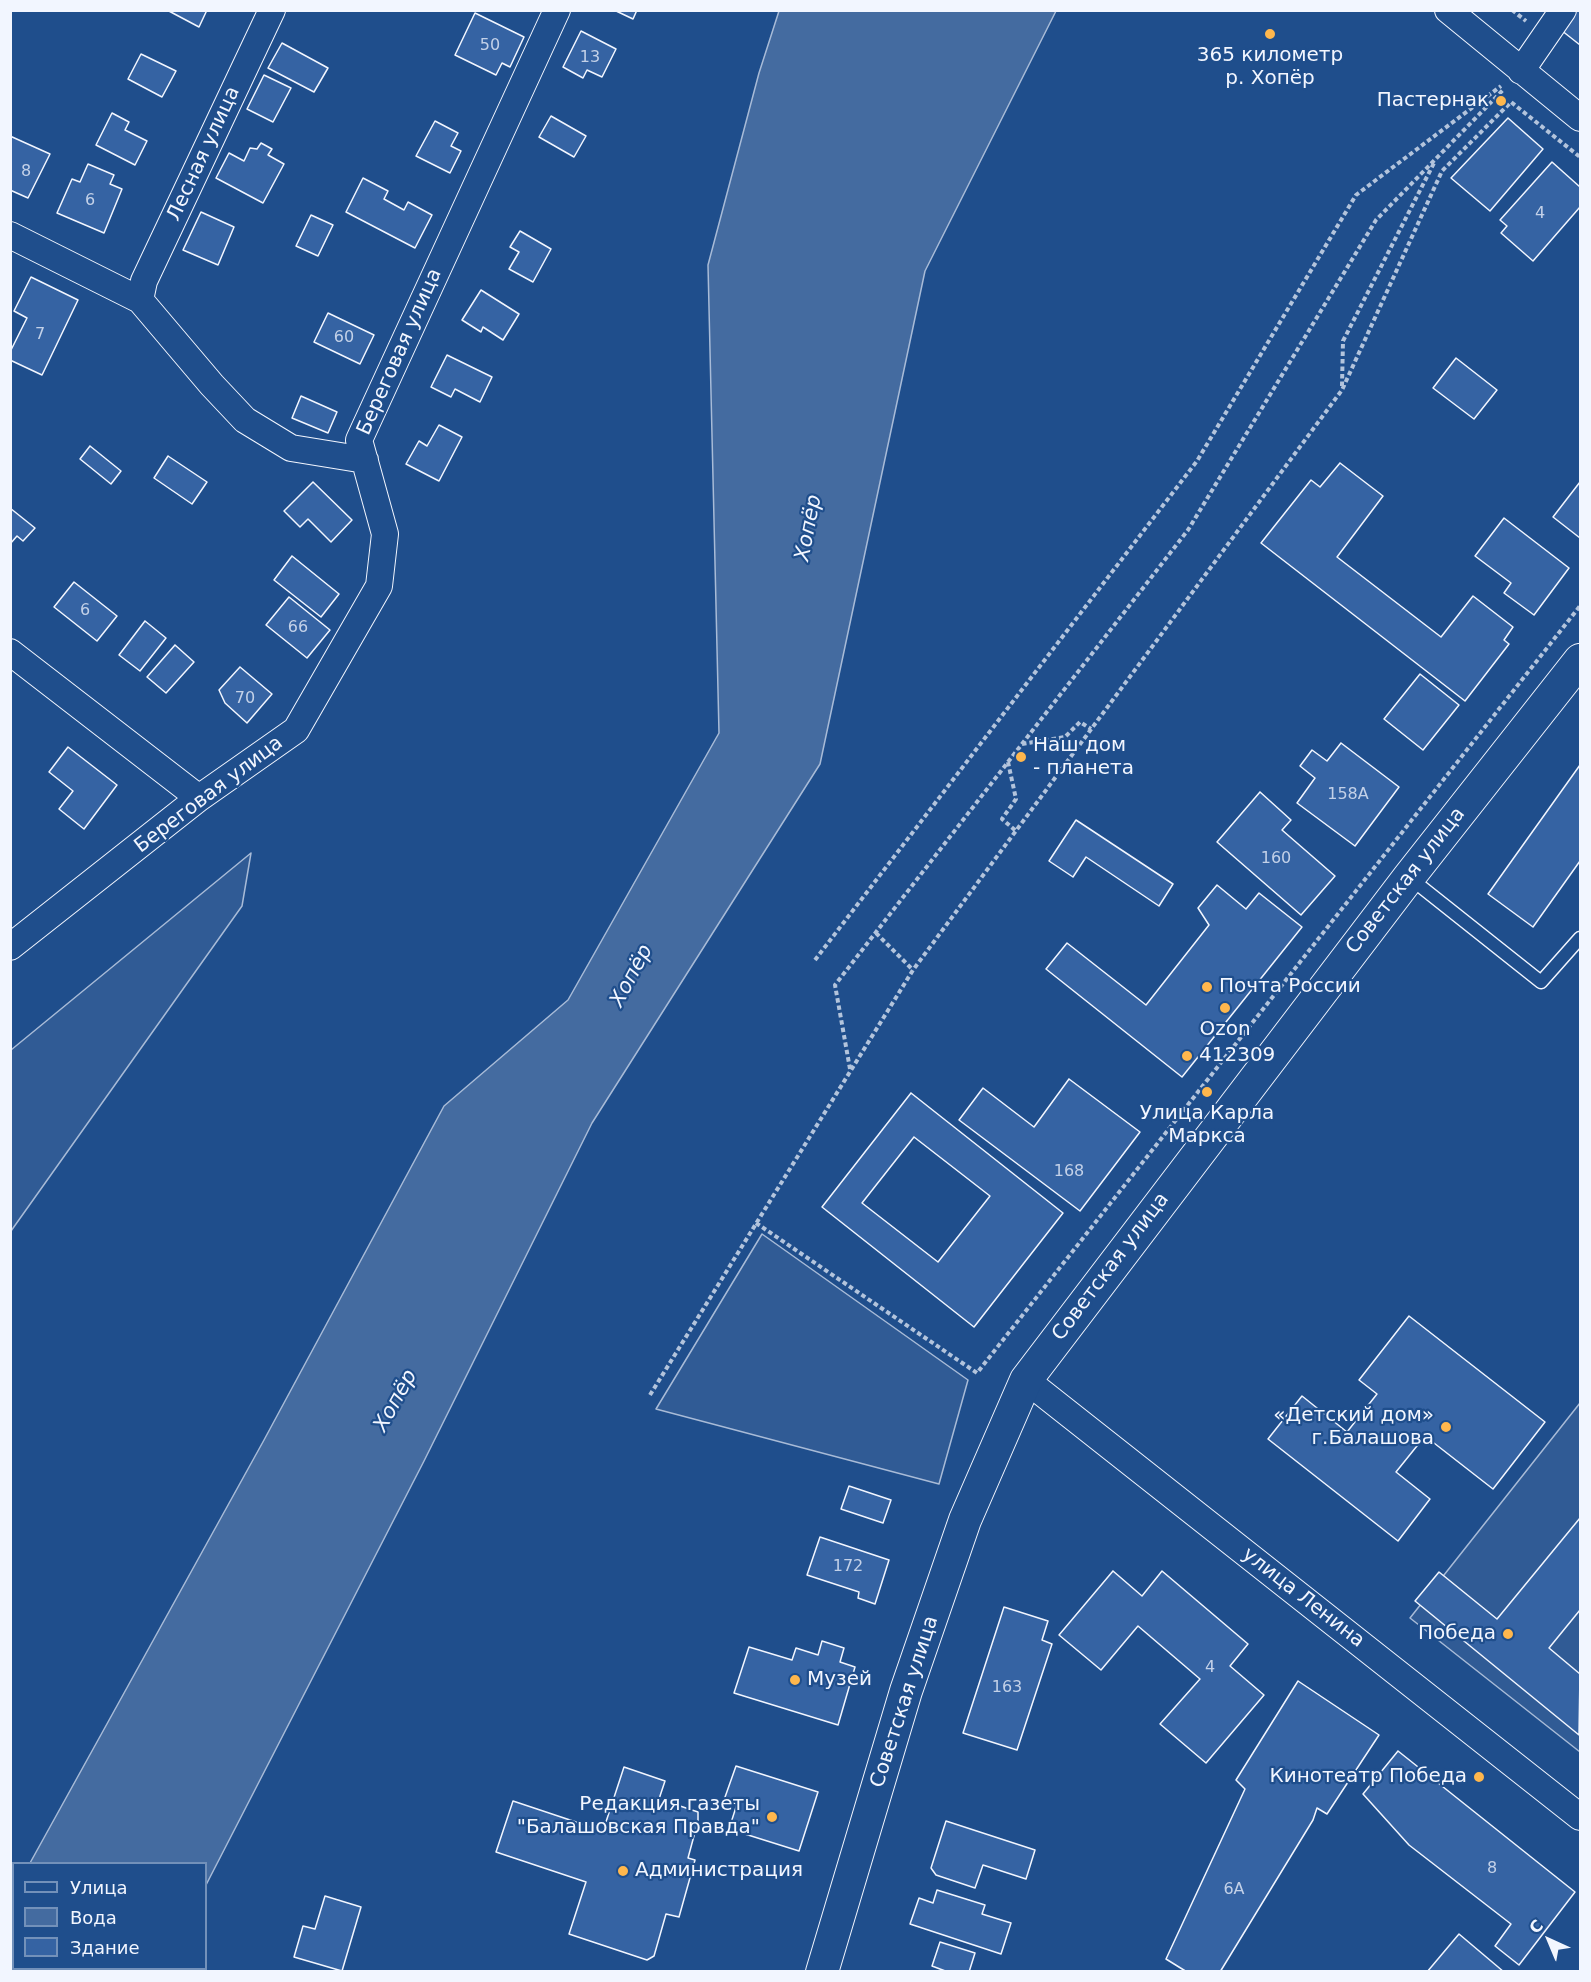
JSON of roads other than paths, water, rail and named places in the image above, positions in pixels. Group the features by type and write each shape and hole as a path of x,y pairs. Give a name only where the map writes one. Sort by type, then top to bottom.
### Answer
{"street":[{"name":"Лесная улица","path":"140,300 144,281 272,10"},
{"name":"Береговая улица","path":"10,947 199,798 296,730 379,586 385,534 359,440 557,10"},
{"path":"1448,10 1581,118"},
{"path":"1521,71 1563,10"},
{"path":"10,235 140,300 245,420 291,448 364,460"},
{"path":"10,652 199,798"},
{"name":"Советская улица","path":"822,1971 913,1670 965,1520 1026,1380 1409,877 1581,660"},
{"name":"улица Ленина","path":"1026,1380 1581,1816"}],"lane":[{"path":"1409,877 1541,982 1581,938"}],"water":[{"name":"Хопёр","path":"779,11 1056,11 925,271 820,764 592,1123 424,1461 207,1883 207,1862 31,1862 264,1440 444,1106 568,1000 719,733 708,265 759,73"},
{"path":"12,1895 12,1970 162,1970 11,1971 10,1898"}],"place":[{"name":"365 километр р. Хопёр","path":"1270,34"},
{"name":"Пастернак","path":"1501,101"},
{"name":"Наш дом - планета","path":"1021,757"},
{"name":"Почта России","path":"1207,987"},
{"name":"Ozon","path":"1225,1008"},
{"name":"412309","path":"1187,1056"},
{"name":"Улица Карла Маркса","path":"1207,1092"},
{"name":"«Детский дом» г.Балашова","path":"1446,1427"},
{"name":"Победа","path":"1508,1634"},
{"name":"Музей","path":"795,1680"},
{"name":"Кинотеатр Победа","path":"1479,1777"},
{"name":"Редакция газеты \"Балашовская Правда\"","path":"772,1817"},
{"name":"Администрация","path":"623,1871"}]}
